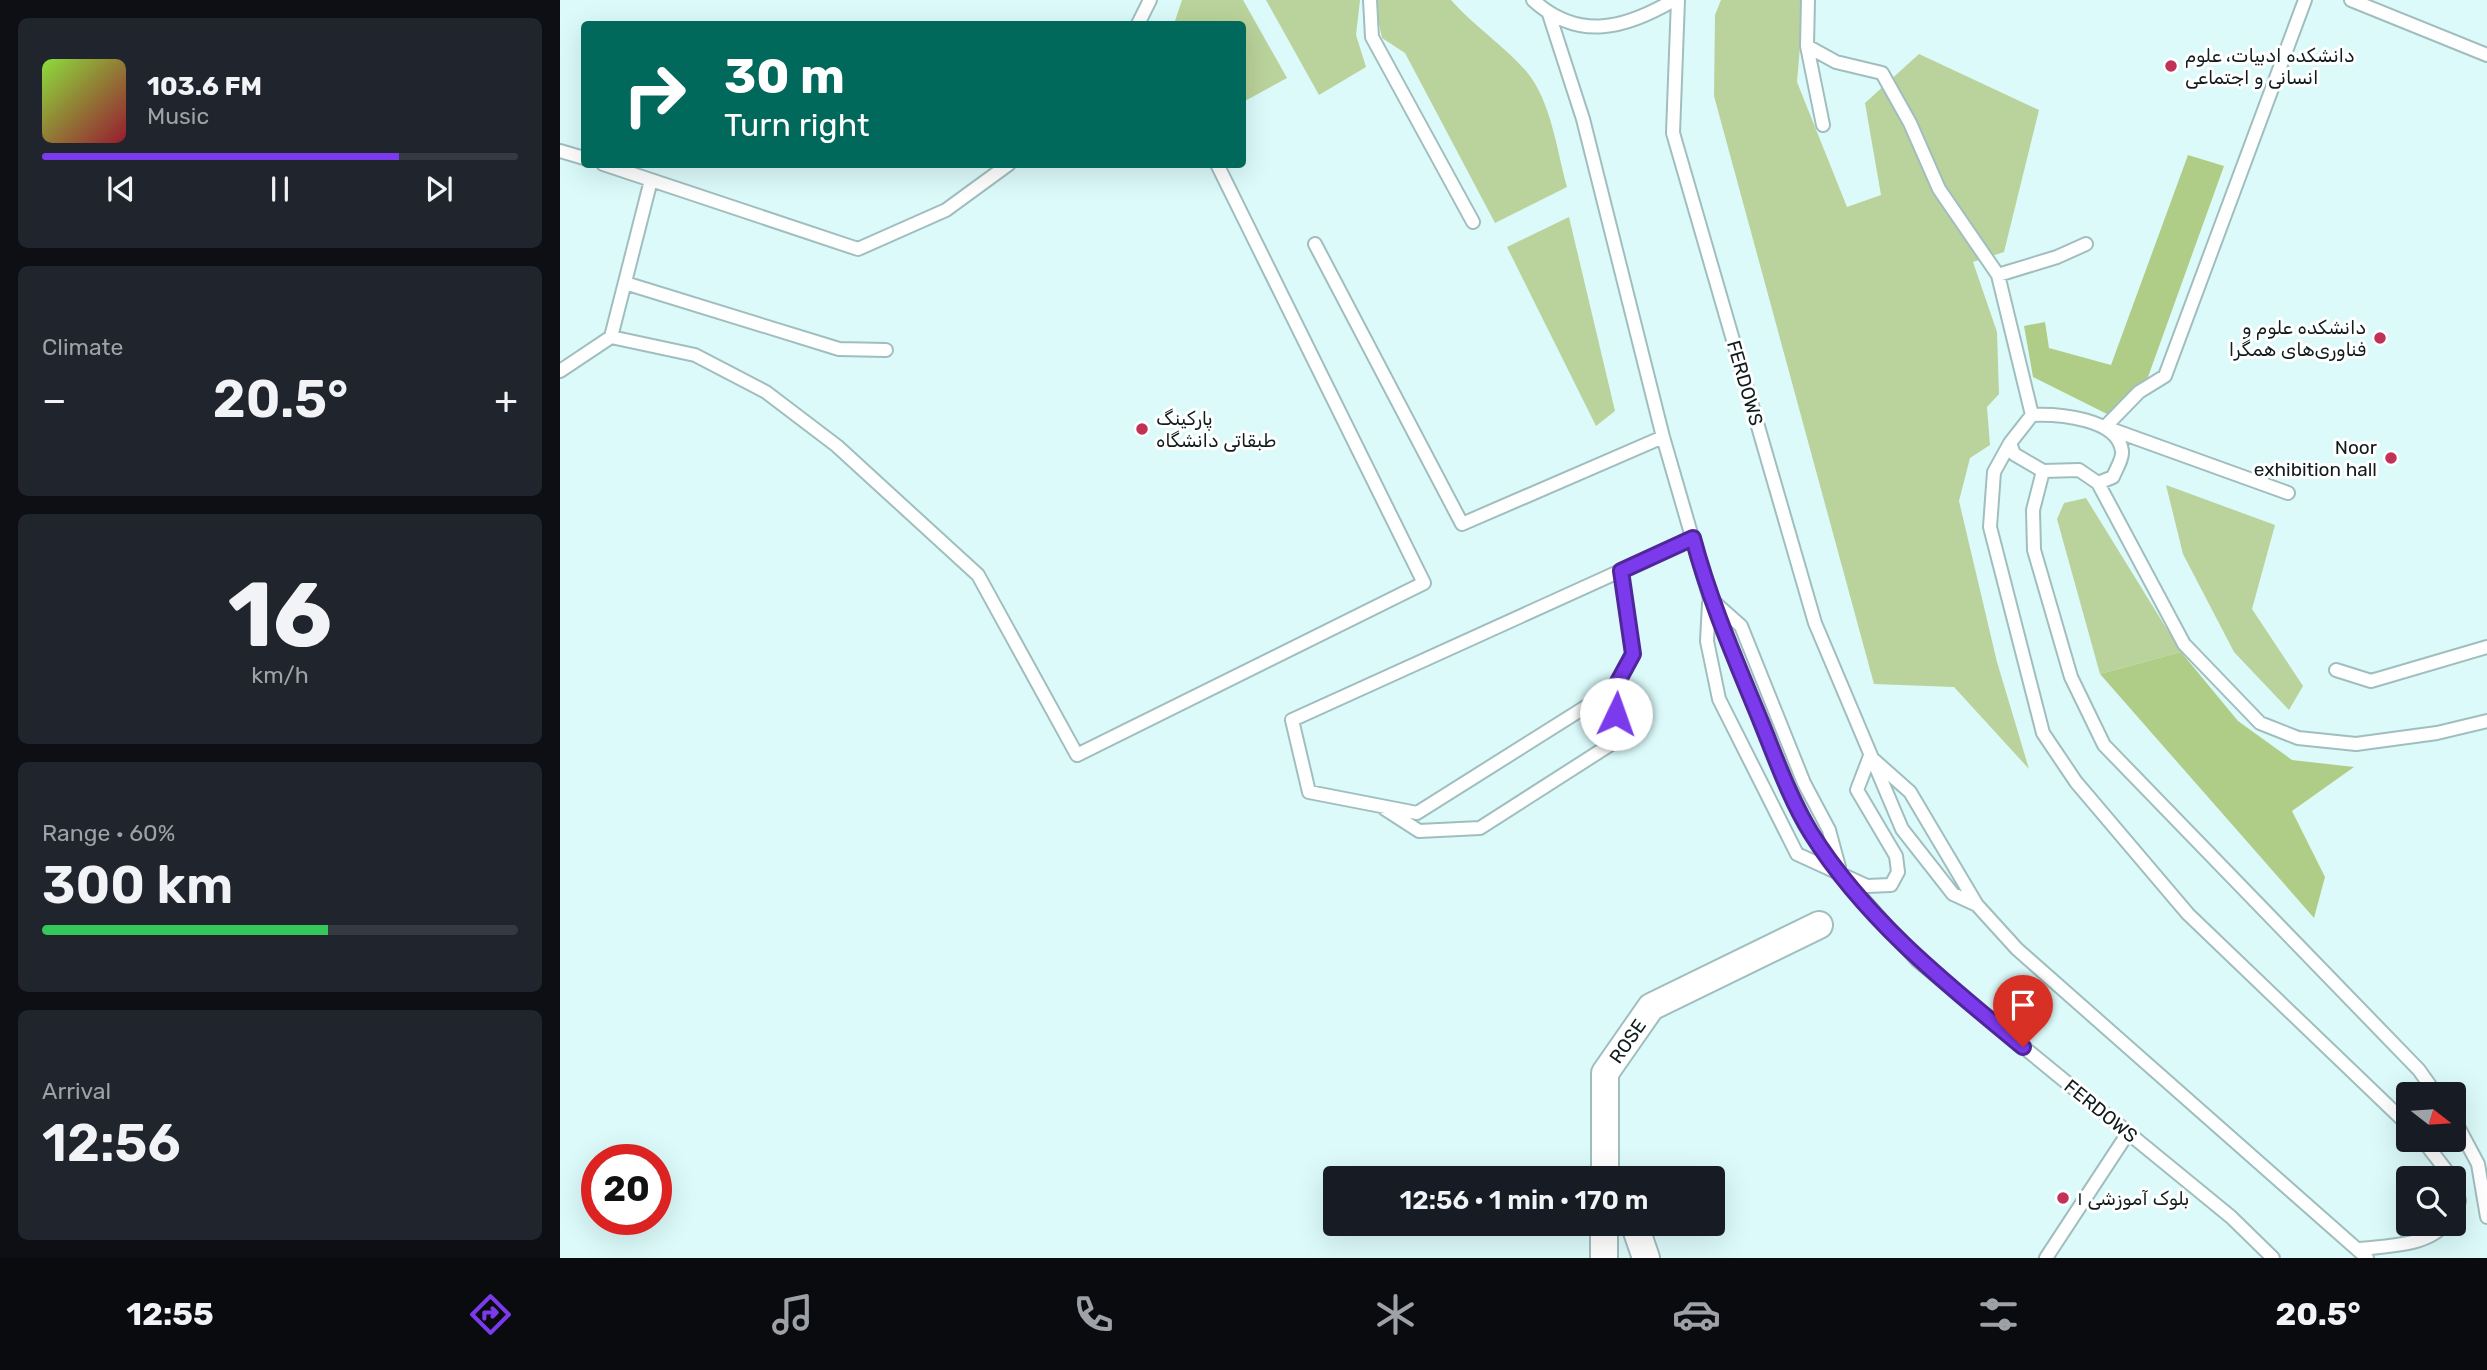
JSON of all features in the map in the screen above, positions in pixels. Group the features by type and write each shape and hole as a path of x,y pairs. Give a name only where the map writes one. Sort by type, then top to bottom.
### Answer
{"street":[{"name":"ROSE","path":"1605,1166 1605,1073 1651,1007 1819,925"},
{"path":"1605,1142 1613,1166"},
{"path":"1604,1236 1604,1258"},
{"path":"1638,1236 1646,1258"}],"lane":[{"path":"1140,21 1150,0"},
{"path":"1370,0 1373,37 1473,222"},
{"path":"1533,0 1549,15 1600,29 1642,19 1676,0"},
{"name":"FERDOWS","path":"1676,0 1673,132 1815,623 1902,829 1953,894 1977,905"},
{"path":"1808,0 1807,46 1823,125"},
{"path":"2105,427 2139,392 2165,376 2305,0"},
{"path":"2351,0 2487,55"},
{"path":"1549,15 1583,119 1663,437 1710,599 1707,641 1719,699 1797,854 1867,886 1891,885 1898,872 1896,856 1857,790 1870,756 1910,792 1977,905 2049,977 2364,1254 2427,1236"},
{"path":"1807,46 1836,62 1882,73 1910,122 1939,189 1998,275 2032,415"},
{"path":"560,151 581,157"},
{"path":"615,168 858,249 946,210 1004,168"},
{"path":"611,337 695,355 766,392 836,446 978,575 1077,755 1424,583 1219,168"},
{"path":"560,371 611,337 651,180"},
{"path":"1315,244 1462,524 1663,437"},
{"path":"1998,275 2057,257 2086,244"},
{"path":"625,284 839,349 887,350"},
{"path":"2032,415 2051,415 2105,427 2288,492"},
{"path":"2032,415 2010,443 1994,472 1990,527 2043,733 2076,782 2188,914 2396,1113"},
{"path":"2098,484 2113,477 2123,454 2118,437 2105,427"},
{"path":"2010,443 2014,454 2043,471 2079,470 2098,484 2184,644 2260,723 2298,738 2356,744 2437,733 2487,721"},
{"path":"2043,471 2033,510 2034,550 2071,677 2104,745 2419,1070 2428,1082"},
{"path":"1621,571 1633,654 1614,689 1417,813 1309,792 1292,720 1693,538"},
{"name":"FERDOWS","path":"1710,599 1789,789 1811,833 1841,874 1917,960 2231,1217 2273,1258"},
{"path":"2336,670 2371,681 2487,647"},
{"path":"1379,805 1419,831 1480,828 1619,740 1614,689"},
{"path":"2046,1258 2128,1133"},
{"path":"2466,1142 2478,1164 2487,1217"},
{"path":"2432,1152 2442,1166"}],"green space":[{"path":"1182,0 1243,0 1287,78 1246,100 1246,21 1175,21"},
{"path":"1266,0 1360,0 1356,35 1366,67 1319,95"},
{"path":"1374,0 1451,0 1517,62 1542,96 1567,187 1495,223 1405,53 1382,38"},
{"path":"1721,0 1804,0 1797,82 1847,207 1881,195 1865,103 1919,54 2039,110 2004,252 1973,262 1997,332 1999,394 1987,407 1990,445 1970,458 1959,501 1997,662 2029,769 1954,687 1874,684 1714,96 1715,15"},
{"path":"2188,155 2224,166 2148,377 2109,415 2033,377 2024,326 2045,322 2049,348 2111,365"},
{"path":"1569,217 1615,411 1596,426 1507,247"},
{"path":"2166,485 2275,525 2252,609 2303,686 2289,710 2234,652 2183,554"},
{"path":"2086,498 2181,652 2100,674 2057,519 2064,503"},
{"path":"2181,652 2238,721 2292,760 2354,767 2292,811 2325,877 2314,918 2100,674"}],"place":[{"name":"دانشکده ادبیات، علوم انسانی و اجتماعی","path":"2171,66"},
{"name":"دانشکده علوم و فناوری‌های همگرا","path":"2380,338"},
{"name":"پارکینگ طبقاتی دانشگاه","path":"1142,429"},
{"name":"Noor exhibition hall","path":"2391,458"},
{"name":"بلوک آموزشی ۱","path":"2063,1198"}],"route":[{"path":"1616,714 1614,689 1633,654 1621,571 1693,538 1710,599 1789,789 1811,833 1841,874 1917,960 2023,1047"}]}
